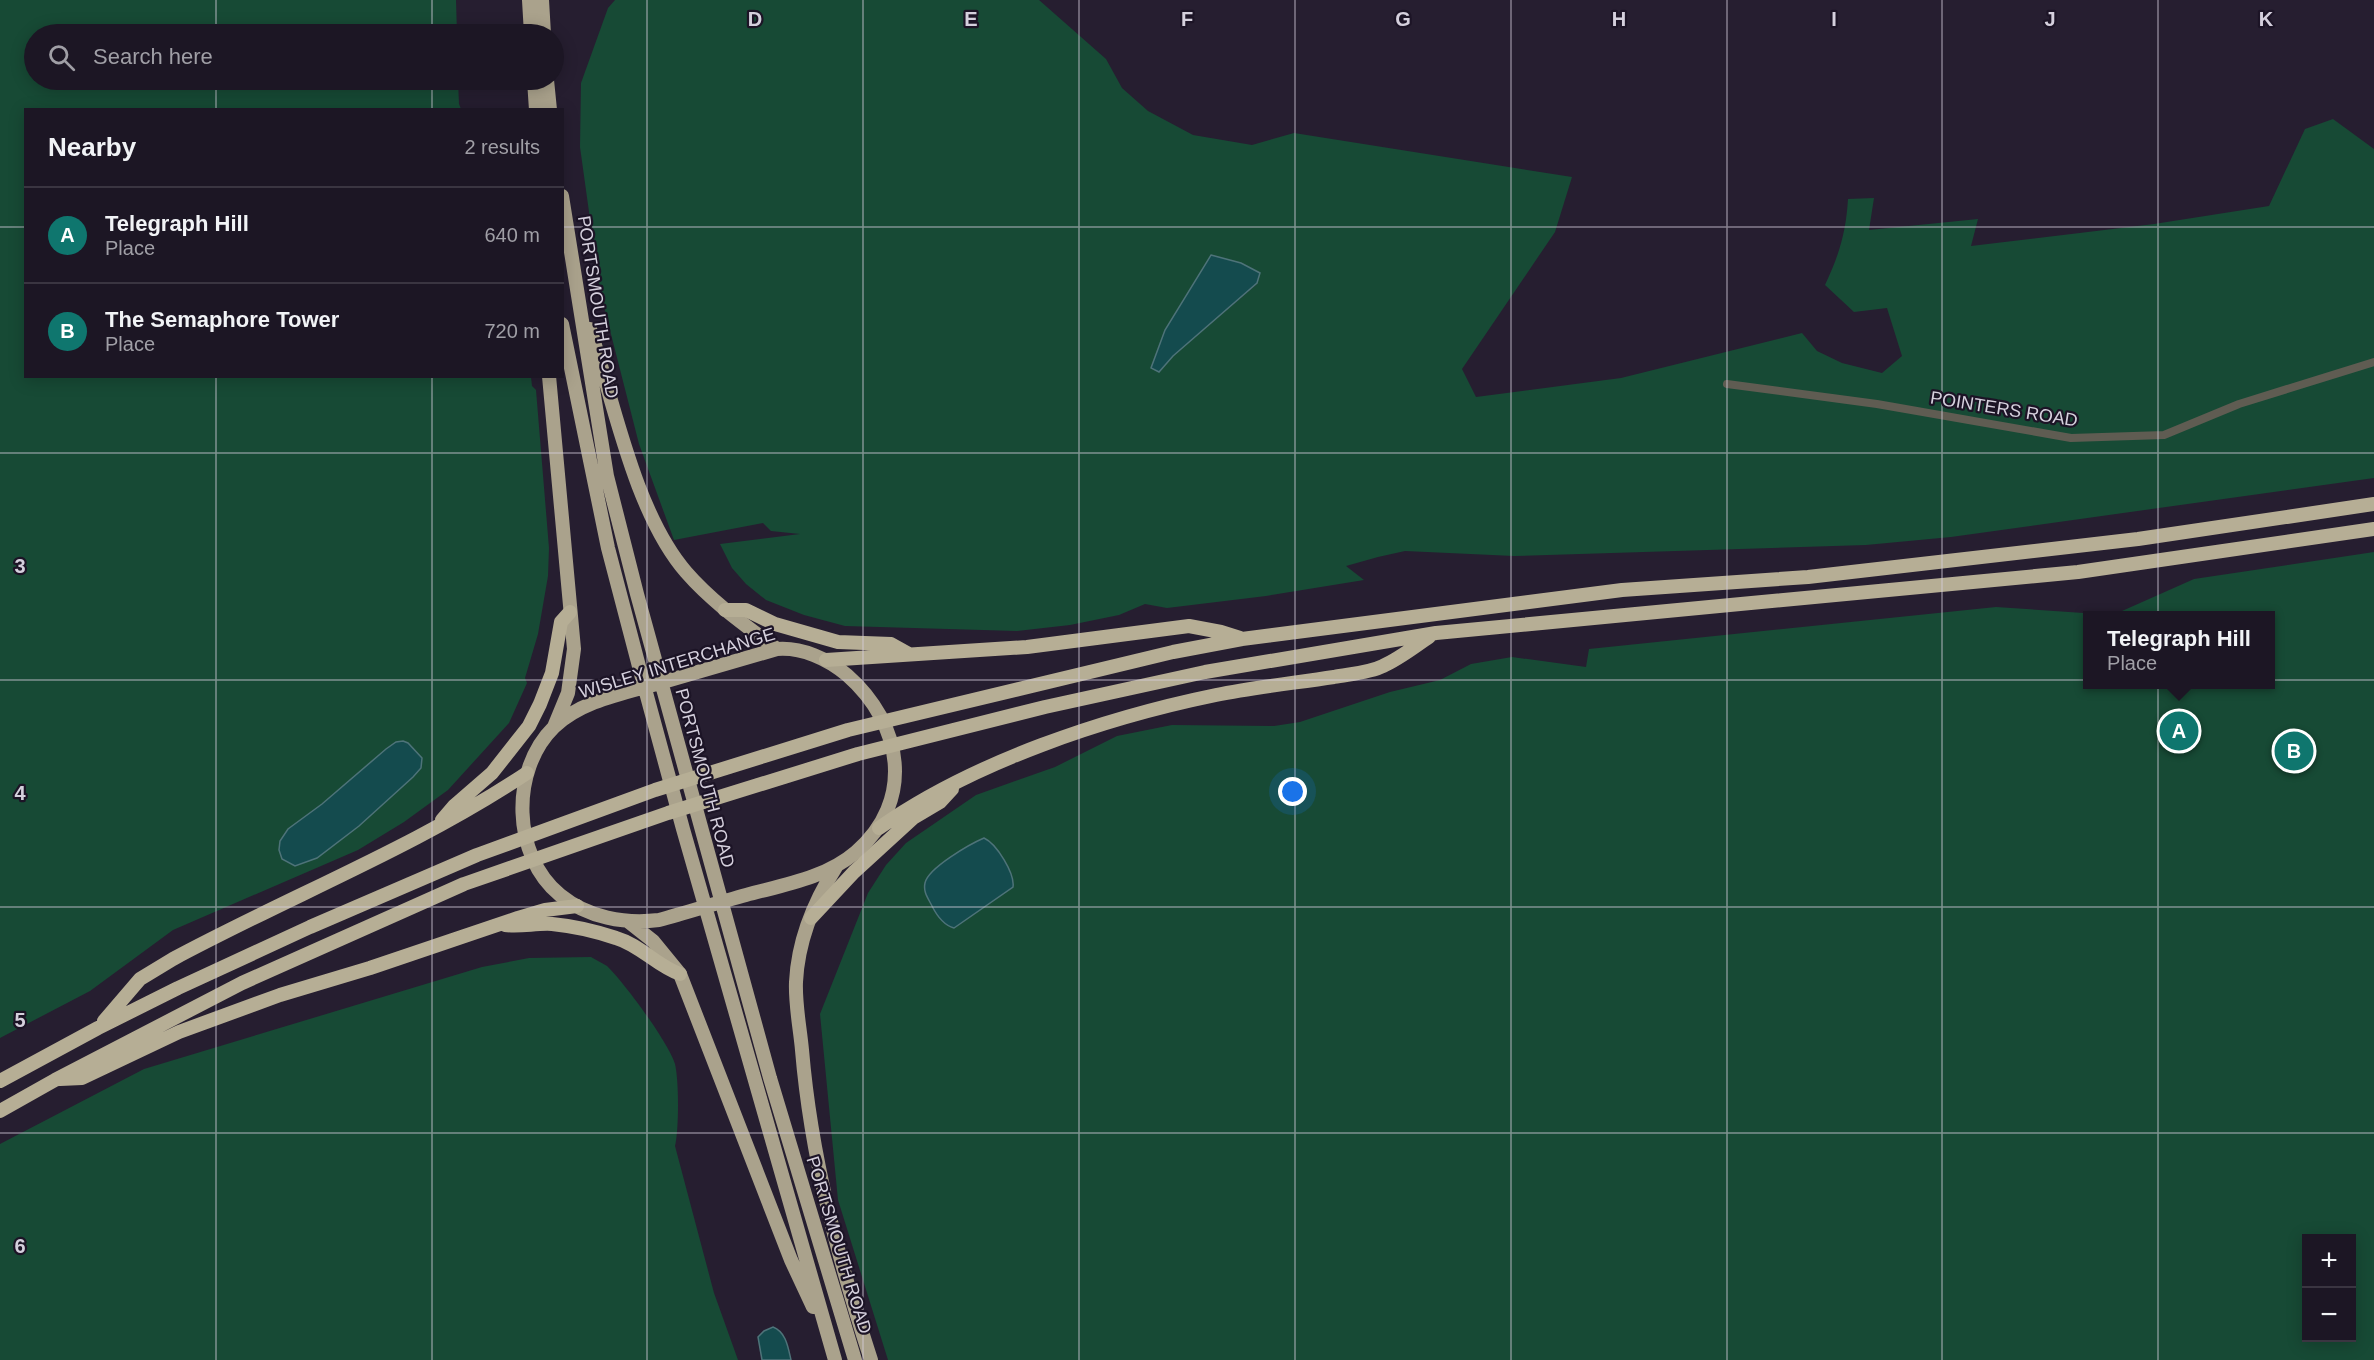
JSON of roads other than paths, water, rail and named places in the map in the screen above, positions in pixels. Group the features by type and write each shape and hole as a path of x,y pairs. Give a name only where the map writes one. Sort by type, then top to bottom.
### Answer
{"highway":[{"path":"529,0 530,24"},
{"path":"542,0 543,24"},
{"path":"535,90 536,108"},
{"path":"548,90 550,108"},
{"name":"PORTSMOUTH ROAD","path":"564,209 607,476 656,669 724,917 855,1360"},
{"path":"576,284 619,426 658,530 685,571 725,610 777,649"},
{"name":"PORTSMOUTH ROAD","path":"564,334 608,548 641,674 701,894 835,1360"},
{"path":"549,378 574,649 572,679 554,727"},
{"path":"0,1081 98,1028 301,932 477,855 655,790 848,730 1173,652 1242,639 1622,590 1808,577 2138,539 2374,504"},
{"path":"0,1111 242,983 464,885 668,813 858,754 1045,707 1205,672 1436,633 2078,572 2374,529"},
{"path":"725,610 746,610 775,624 838,642 891,644 909,654"},
{"path":"437,826 454,806 492,773 529,726 552,673 561,622 570,612"},
{"path":"826,660 1027,647 1189,626 1242,639"},
{"path":"879,828 959,780 1043,746 1124,718 1164,707 1245,689 1316,680 1382,667 1436,633"},
{"name":"WISLEY INTERCHANGE","path":"777,649 795,650 826,660 858,685 875,705 889,735 895,765 891,799 879,828 836,867 799,880 659,920 628,922 595,915 561,896 543,877 530,850 522,808 526,773 536,751 554,727 587,706 777,649"},
{"path":"98,1028 140,979 173,959 437,826 492,796 526,773"},
{"path":"811,918 854,872 913,818 940,802 959,780"},
{"path":"836,867 816,902 801,949 796,982 806,1101 827,1213 871,1360"},
{"path":"55,1080 82,1078 179,1032 280,995 545,910 577,906"},
{"path":"628,922 653,941 680,974 791,1260 825,1330"},
{"path":"500,924 519,927 550,924 617,938 644,952 664,968 680,974"}],"street":[{"name":"POINTERS ROAD","path":"1727,384 1877,404 2072,438 2164,435 2239,404 2374,362"}],"place":[{"name":"Telegraph Hill","path":"2179,731"},
{"name":"The Semaphore Tower","path":"2294,751"}]}
